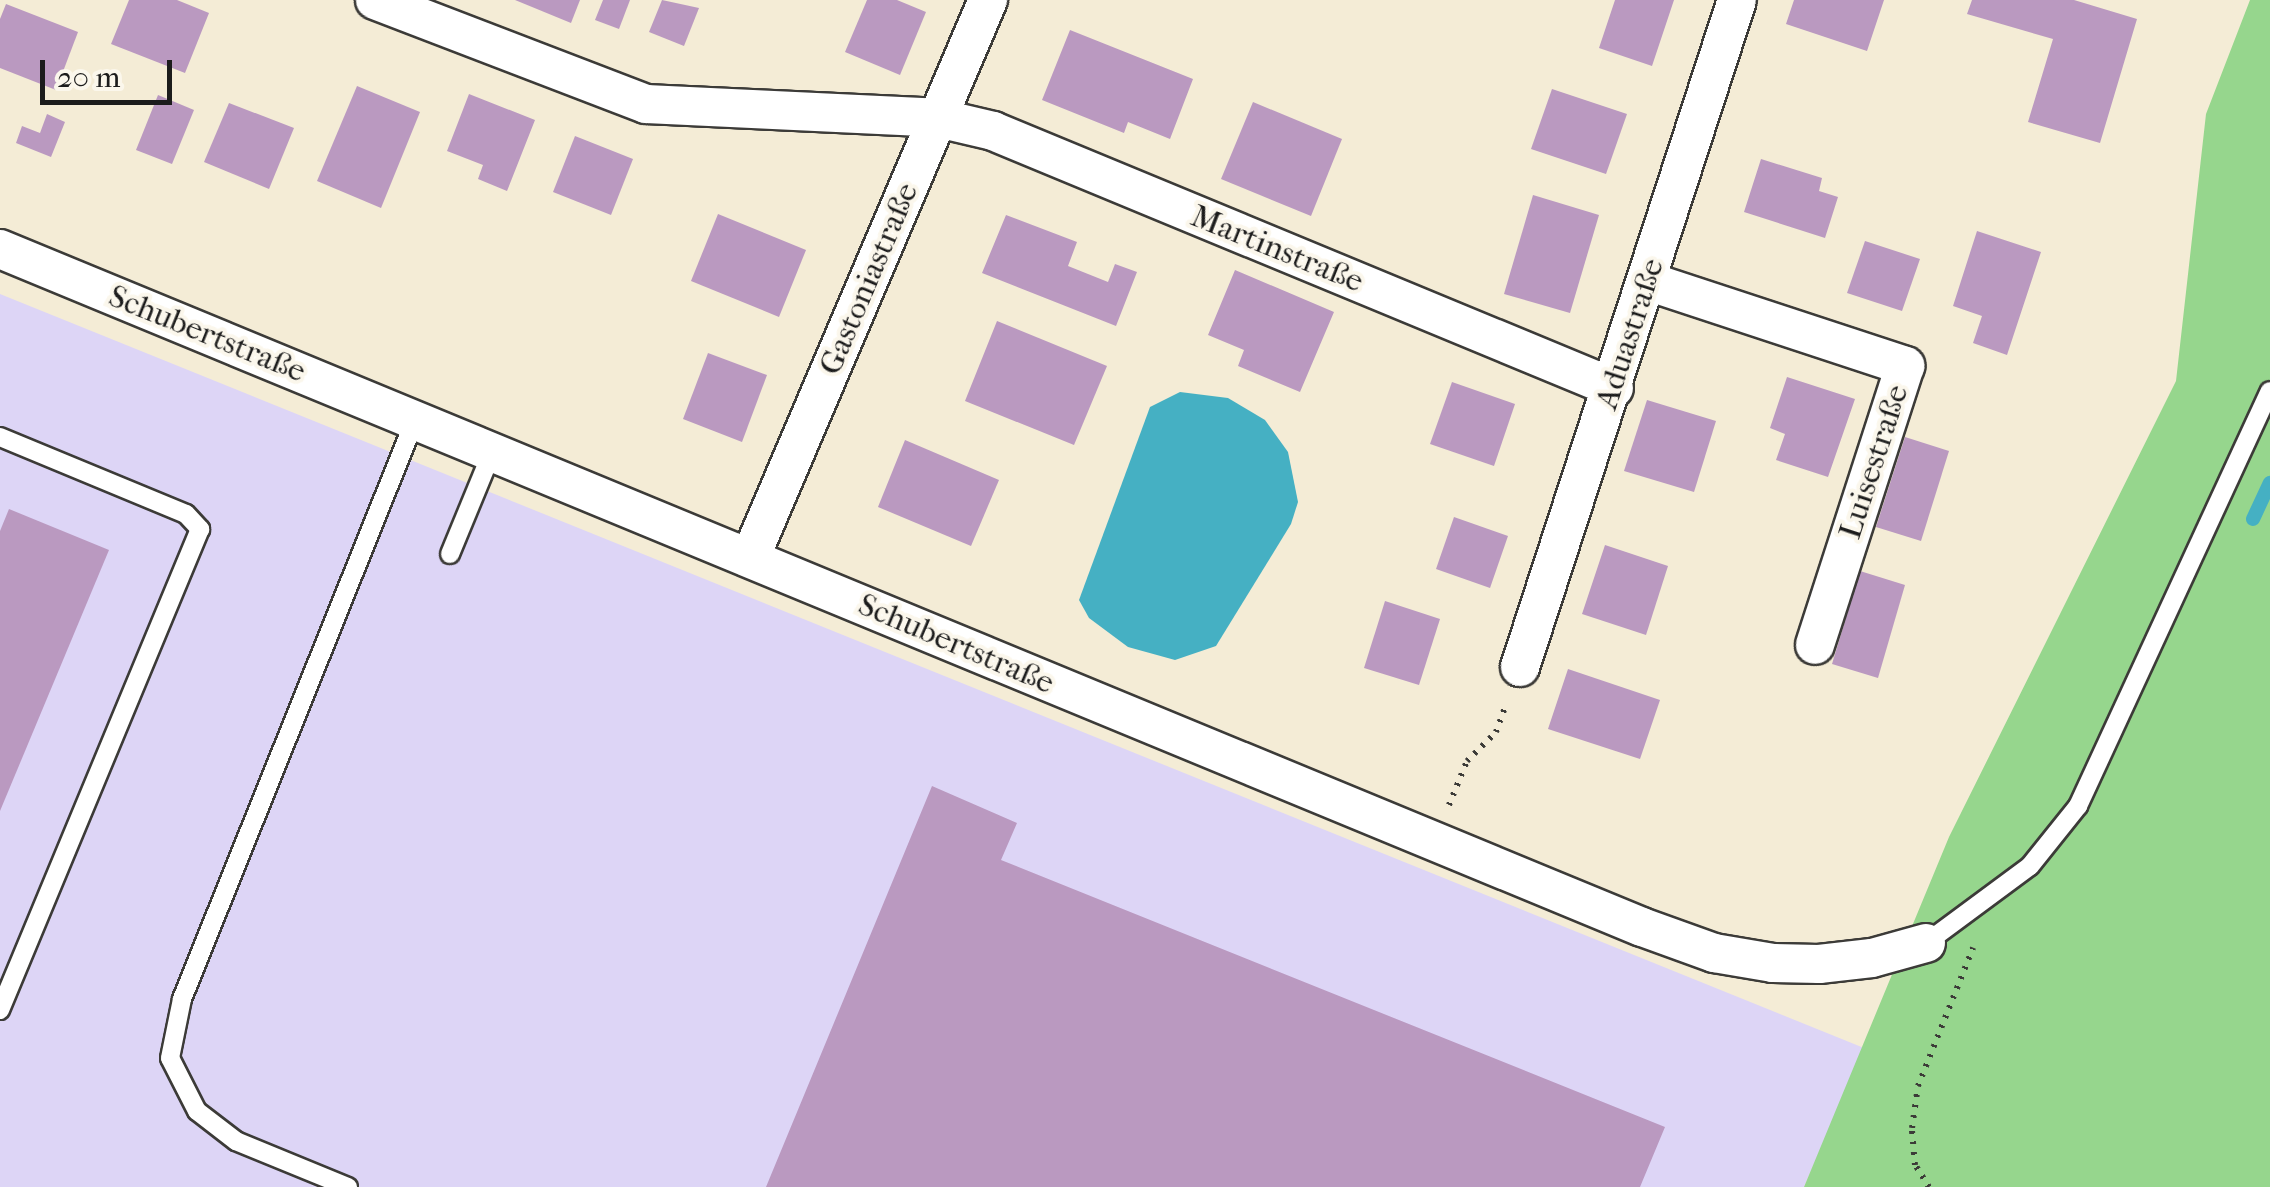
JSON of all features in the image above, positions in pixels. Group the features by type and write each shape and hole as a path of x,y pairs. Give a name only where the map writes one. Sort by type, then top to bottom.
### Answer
{"street":[{"name":"Martinstraße","path":"375,0 646,104 764,113 938,118 994,131 1614,388"},
{"name":"Gastoniastraße","path":"750,558 988,0"},
{"name":"Aduastraße","path":"1520,667 1614,388 1736,0"},
{"name":"Schubertstraße","path":"0,249 1434,843 1714,953 1819,964 1872,958 1926,943"},
{"name":"Luisestraße","path":"1647,281 1905,366 1815,645"}],"lane":[{"path":"1926,943 2030,866 2078,806 2270,391"},
{"path":"348,1187 236,1141 196,1111 170,1058 182,999 416,420"},
{"path":"0,437 186,514 200,528 0,1010"},
{"path":"450,554 492,452"}],"path":[{"path":"1434,843 1467,761 1496,732 1520,667"},
{"path":"1929,1187 1915,1165 1912,1128 1918,1086 1932,1041 1996,893"}],"shaded area":[{"path":"0,294 1864,1048 1804,1187 0,1187"}],"green space":[{"path":"2250,0 2270,0 2270,1187 1804,1187 1949,837 2176,381 2206,114"}],"water":[{"path":"1180,392 1228,398 1265,420 1288,452 1298,502 1291,524 1216,646 1175,660 1128,647 1089,618 1079,600 1150,407"}],"building":[{"path":"129,0 177,0 209,13 185,73 111,44"},
{"path":"515,0 580,0 571,23"},
{"path":"603,0 630,0 619,29 595,20"},
{"path":"662,0 699,8 684,46 649,32"},
{"path":"867,0 897,0 926,12 900,75 845,52"},
{"path":"1615,0 1674,0 1652,66 1599,48"},
{"path":"1794,0 1884,0 1867,51 1786,24"},
{"path":"1972,0 2074,0 2137,19 2100,143 2028,122 2053,39 1967,14"},
{"path":"6,4 78,32 56,90 0,68 0,19"},
{"path":"1070,30 1193,79 1170,139 1128,122 1124,133 1042,100"},
{"path":"357,86 420,112 381,208 317,181"},
{"path":"1552,89 1627,114 1606,174 1531,149"},
{"path":"469,94 535,120 507,191 478,179 483,165 447,151"},
{"path":"158,95 194,110 172,164 136,150"},
{"path":"1253,102 1342,139 1311,216 1221,179"},
{"path":"229,103 294,128 269,189 204,162"},
{"path":"47,114 65,122 51,157 16,143 22,126 40,133"},
{"path":"575,136 633,159 611,215 553,192"},
{"path":"1761,159 1822,178 1819,191 1838,197 1825,238 1744,212"},
{"path":"1533,195 1599,215 1570,313 1504,294"},
{"path":"718,214 806,250 779,317 691,281"},
{"path":"1006,215 1077,242 1068,266 1108,282 1115,264 1137,272 1116,326 982,273"},
{"path":"1977,231 2041,252 2007,355 1973,343 1982,316 1953,306"},
{"path":"1865,241 1920,259 1902,311 1847,293"},
{"path":"1235,270 1334,312 1300,392 1238,366 1244,350 1208,335"},
{"path":"997,321 1107,366 1074,445 965,401"},
{"path":"708,353 767,375 742,442 683,419"},
{"path":"1787,377 1855,399 1828,477 1776,460 1785,434 1770,428"},
{"path":"1452,382 1515,404 1494,466 1430,444"},
{"path":"1647,400 1716,421 1694,492 1624,471"},
{"path":"1905,437 1949,451 1921,541 1876,527"},
{"path":"905,440 999,480 971,546 878,507"},
{"path":"9,509 109,550 0,811 0,531"},
{"path":"1454,517 1508,536 1490,588 1436,569"},
{"path":"1605,545 1668,566 1646,635 1582,614"},
{"path":"1860,571 1905,585 1878,678 1832,664"},
{"path":"1385,601 1440,619 1419,685 1364,668"},
{"path":"1568,669 1660,700 1640,759 1548,729"},
{"path":"932,786 1017,823 1001,860 1665,1127 1640,1187 766,1187"}],"waterway":[{"path":"2253,519 2270,483"}]}
